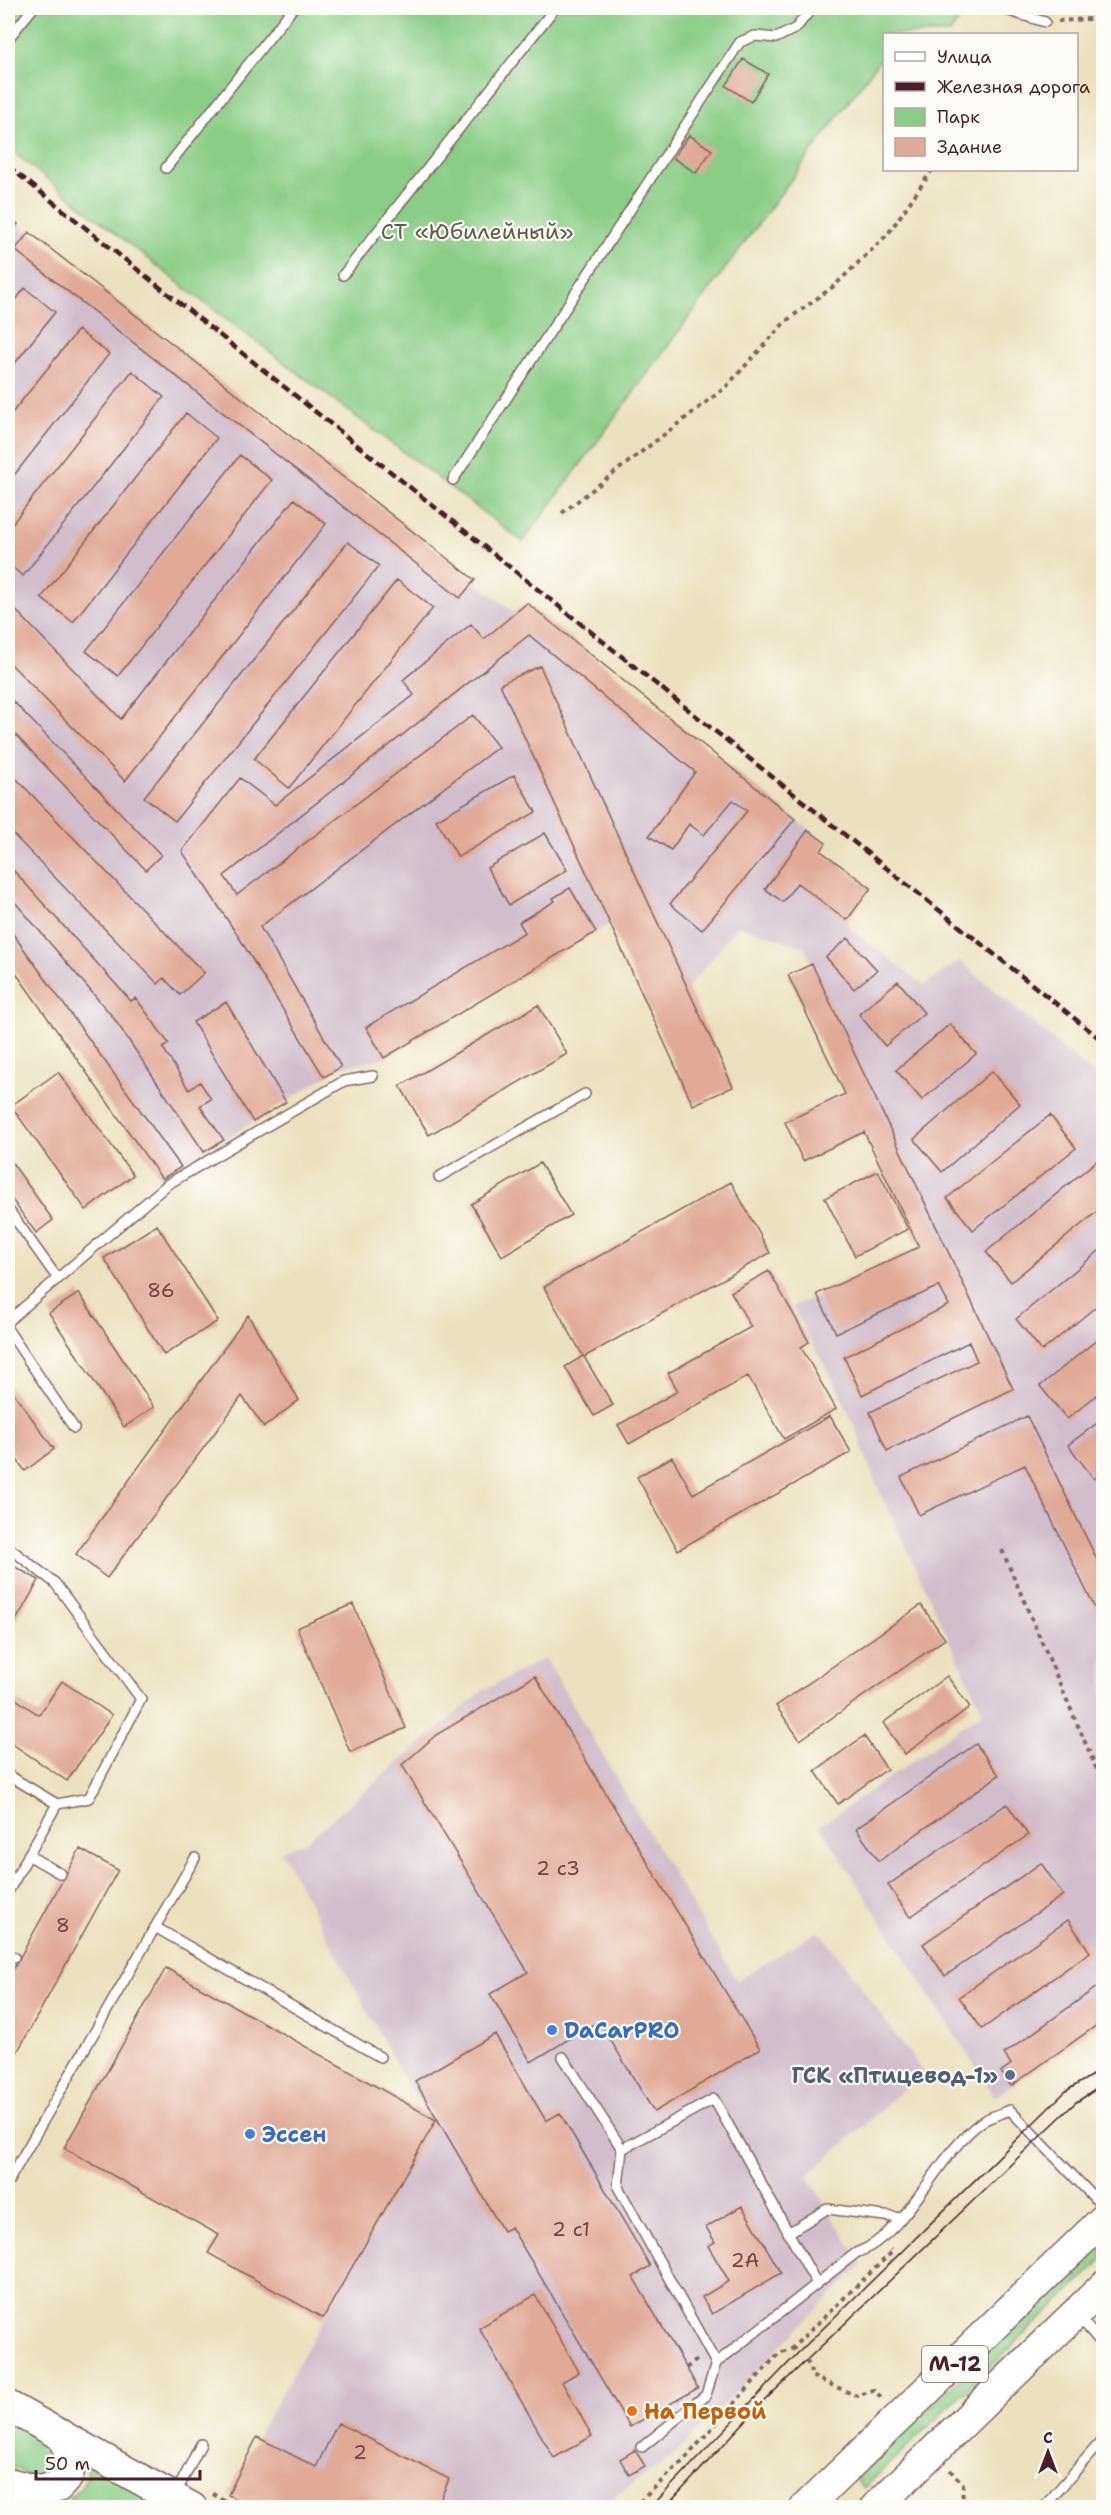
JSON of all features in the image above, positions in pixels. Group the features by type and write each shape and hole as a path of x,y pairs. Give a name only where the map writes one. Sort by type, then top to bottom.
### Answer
{"main road":[{"name":"М-12","path":"805,2508 1104,2219"},
{"name":"М-12","path":"874,2508 1104,2286"},
{"path":"8,2406 183,2502"},
{"path":"10,2483 39,2491 58,2487 68,2476 72,2459 62,2435"},
{"path":"10,2483 59,2508"}],"lane":[{"path":"8,39 33,8"},
{"path":"166,168 293,8"},
{"path":"343,275 555,8"},
{"path":"453,480 740,42 754,36 776,38 796,28 812,8"},
{"path":"999,8 1045,22"},
{"path":"8,1321 168,1184 344,1081 373,1076"},
{"path":"439,1177 585,1094"},
{"path":"8,1209 58,1279"},
{"path":"8,1330 74,1428"},
{"path":"8,1546 55,1583 141,1699 89,1798 57,1803 8,1775"},
{"path":"8,1892 57,1803"},
{"path":"28,1855 61,1874"},
{"path":"8,2182 195,1858"},
{"path":"155,1927 380,2057"},
{"path":"563,2057 622,2149 618,2187 716,2363"},
{"path":"622,2149 714,2099 817,2284"},
{"path":"642,2447 706,2395 716,2363 856,2253 869,2248 901,2218 958,2144 981,2122 1010,2110 1104,2208"},
{"path":"788,2233 827,2209 901,2218"},
{"path":"1075,2313 1104,2346"},
{"path":"1043,2508 1104,2438"},
{"path":"183,2502 201,2444"}],"path":[{"path":"1045,22 1104,18"},
{"path":"562,513 726,387 786,321 834,286 888,234 931,171"},
{"path":"1002,1550 1104,1786"},
{"path":"633,2508 683,2461 779,2353 792,2347 871,2270"},
{"path":"792,2347 798,2353"},
{"path":"806,2361 810,2366 811,2376 843,2391 857,2396 874,2390"},
{"path":"962,2508 963,2484"}],"shaded area":[{"path":"8,217 514,612 527,603 826,843 821,851 871,888 847,920 851,930 924,985 960,961 1103,1083 1103,2020 995,2097 820,1826 983,1712 873,1477 858,1434 839,1391 792,1307 919,1247 864,1133 803,1161 785,1122 845,1093 788,975 812,964 804,947 738,925 688,988 733,1087 693,1105 610,924 384,1058 341,1067 162,1179 8,962"},
{"path":"545,1658 737,1981 819,1930 923,2072 807,2176 862,2264 674,2455 599,2507 253,2508 228,2495 257,2437 436,2120 407,2084 281,1851 305,1842 484,1690"}],"green space":[{"name":"СТ «Юбилейный»","path":"8,8 968,8 950,33 883,33 883,55 523,542 185,288 8,148"},
{"path":"1103,2242 1103,2259 864,2488 855,2479"},
{"path":"8,2420 57,2447 60,2456 55,2473 39,2481 8,2464"},
{"path":"86,2463 167,2507 91,2507 69,2498 84,2484"}],"building":[{"path":"743,59 768,74 751,102 726,86"},
{"path":"689,135 712,150 696,173 673,158"},
{"path":"8,217 18,224 8,239"},
{"path":"29,232 475,580 460,598 15,250"},
{"path":"25,288 55,312 8,372 8,310"},
{"path":"78,330 109,354 8,483 8,418"},
{"path":"132,371 164,397 23,576 8,564 8,529"},
{"path":"186,413 217,438 73,622 41,598"},
{"path":"240,455 272,480 118,676 86,651"},
{"path":"294,499 326,524 125,781 8,661 8,602 121,719"},
{"path":"348,542 379,566 175,821 144,797"},
{"path":"397,580 433,608 289,788 254,759"},
{"path":"527,603 795,819 702,930 670,904 747,811 733,800 704,835 689,824 671,850 649,836 695,772 529,635 224,876 237,895 473,715 498,747 260,927 341,1067 324,1077 240,939 182,851 240,778 275,805 414,695 403,680 471,624 484,639"},
{"path":"540,666 733,1087 693,1105 500,684"},
{"path":"8,696 161,855 146,870 8,727"},
{"path":"8,770 204,973 180,995 164,978 158,984 8,829"},
{"path":"514,775 536,812 458,857 436,820"},
{"path":"808,830 826,843 821,851 871,888 847,920 797,883 783,902 765,889"},
{"path":"545,833 567,870 509,905 487,868"},
{"path":"14,871 131,1001 136,998 169,1044 163,1048 189,1090 200,1082 211,1099 200,1106 224,1140 204,1152 113,1017 8,894 8,877"},
{"path":"570,888 596,932 384,1058 366,1027 525,932 519,922 555,901 553,898"},
{"path":"8,927 181,1167 162,1179 8,962"},
{"path":"848,938 877,970 854,989 826,957"},
{"path":"812,964 1013,1389 887,1451 870,1412 977,1361 969,1342 862,1395 844,1357 949,1305 939,1286 836,1333 817,1294 919,1247 864,1132 803,1161 785,1122 845,1094 788,975"},
{"path":"898,981 924,1013 885,1046 859,1014"},
{"path":"226,1002 286,1102 253,1122 193,1022"},
{"path":"538,1005 567,1054 429,1135 400,1086"},
{"path":"950,1024 976,1054 922,1100 896,1070"},
{"path":"992,1071 1020,1104 942,1172 914,1139"},
{"path":"58,1072 133,1175 86,1210 11,1106"},
{"path":"1050,1115 1076,1148 973,1230 947,1198"},
{"path":"8,1157 53,1220 36,1233 8,1194"},
{"path":"1099,1159 1104,1164 1104,1206 1011,1282 986,1252"},
{"path":"540,1163 571,1215 502,1256 471,1204"},
{"path":"878,1171 908,1229 855,1256 825,1198"},
{"path":"731,1182 770,1253 584,1357 613,1405 594,1416 565,1367 583,1356 544,1287"},
{"path":"157,1225 218,1321 164,1355 104,1258"},
{"path":"1104,1247 1104,1300 1042,1351 1016,1319"},
{"path":"769,1271 809,1342 801,1347 836,1409 784,1439 748,1376 629,1444 618,1425 678,1391 668,1373 751,1327 731,1292"},
{"path":"79,1293 154,1407 124,1427 49,1313"},
{"path":"248,1315 299,1400 264,1427 242,1396 107,1578 76,1554"},
{"path":"1104,1334 1104,1389 1067,1419 1040,1386"},
{"path":"8,1385 54,1449 25,1471 8,1447"},
{"path":"830,1416 851,1452 678,1550 637,1477 672,1457 693,1494"},
{"path":"1027,1416 1104,1574 1104,1627 1025,1465 919,1515 901,1477"},
{"path":"1104,1418 1104,1471 1094,1479 1068,1445"},
{"path":"8,1563 39,1580 10,1631 8,1630"},
{"path":"353,1604 406,1728 350,1752 297,1628"},
{"path":"921,1605 945,1639 800,1740 776,1706"},
{"path":"535,1676 760,2049 654,2112 599,2021 531,2062 490,1994 528,1972 402,1765 436,1735"},
{"path":"947,1676 970,1707 905,1754 883,1723"},
{"path":"62,1681 112,1715 67,1781 8,1741 8,1694 39,1715"},
{"path":"864,1736 887,1769 838,1804 815,1771"},
{"path":"976,1744 999,1775 879,1861 856,1829"},
{"path":"1007,1804 1028,1835 910,1917 888,1885"},
{"path":"80,1849 118,1870 8,2069 8,1979"},
{"path":"1041,1863 1063,1895 945,1976 923,1944"},
{"path":"1068,1920 1090,1952 982,2029 959,1997"},
{"name":"Эссен","path":"166,1968 436,2120 323,2318 208,2253 219,2235 64,2148"},
{"path":"1104,1982 1104,2020 1011,2086 1001,2072 1011,2064 1004,2054"},
{"path":"495,2034 546,2121 560,2113 650,2266 633,2277 698,2388 630,2427 511,2227 503,2231 415,2081"},
{"path":"742,2206 781,2273 712,2314 702,2297 729,2281 708,2246 715,2242 706,2227"},
{"path":"535,2295 579,2372 562,2382 592,2436 554,2458 479,2328"},
{"path":"338,2423 449,2479 437,2508 253,2508 228,2495 257,2437 316,2467"},
{"path":"635,2450 645,2466 629,2475 620,2459"}],"tram line":[{"path":"650,2508 798,2353 1066,2091 1104,2068"},
{"path":"665,2508 763,2402 1075,2103 1104,2084"}],"railway":[{"path":"8,166 1104,1042"}],"place":[{"name":"DaCarPRO","path":"552,2030"},
{"name":"ГСК «Птицевод-1»","path":"1010,2075"},
{"name":"Эссен","path":"250,2134"},
{"name":"На Первой","path":"632,2411"}]}
